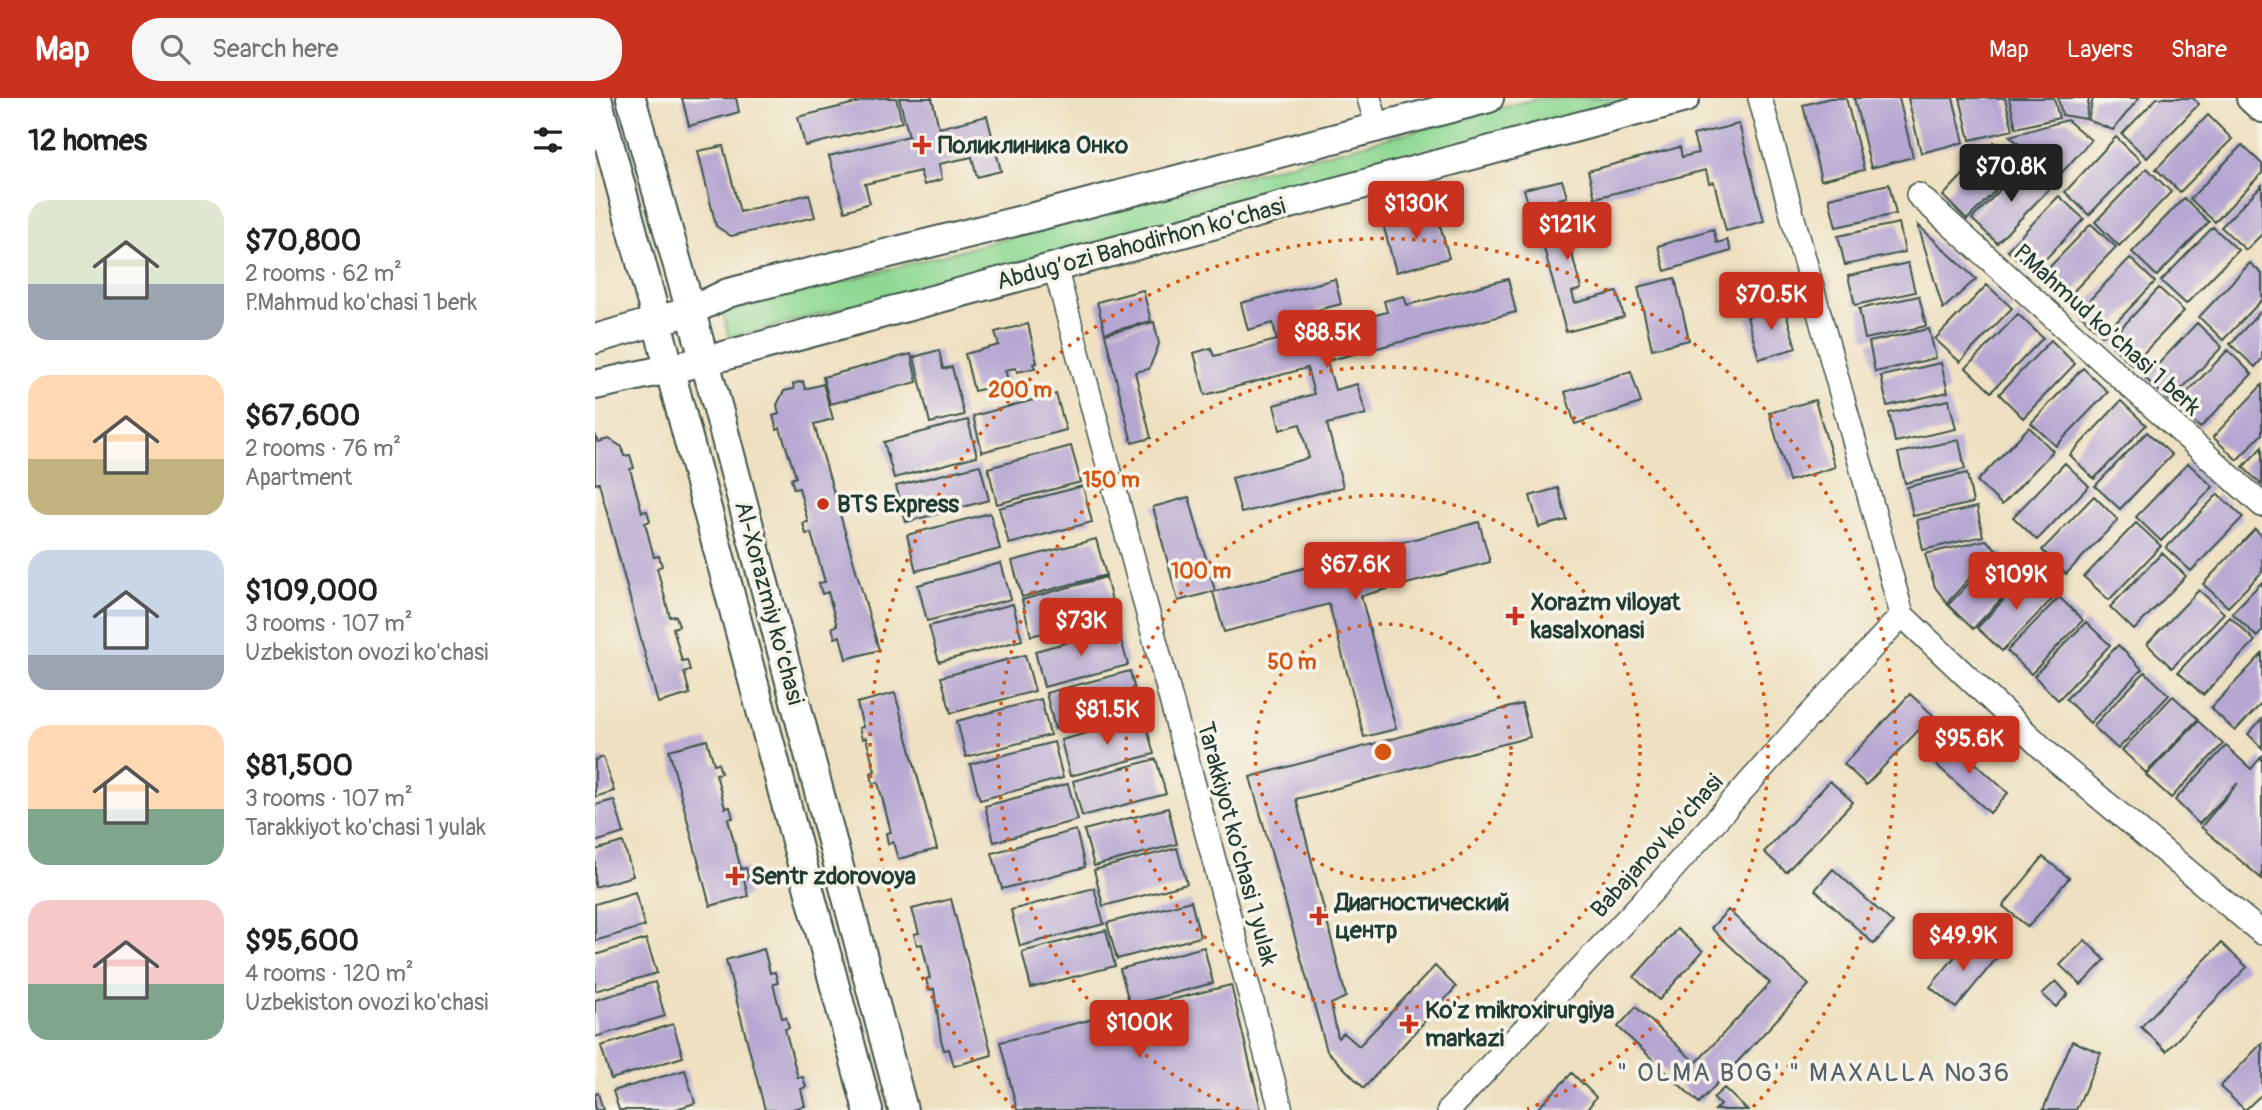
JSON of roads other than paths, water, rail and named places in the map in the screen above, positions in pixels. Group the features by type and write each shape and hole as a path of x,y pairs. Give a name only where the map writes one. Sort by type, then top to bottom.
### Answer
{"main road":[{"name":"Al-Xorazmiy ko’chasi","path":"597,98 868,1110"},
{"name":"Al-Xorazmiy ko’chasi","path":"631,98 705,362 903,1110"},
{"path":"595,339 691,311 728,293 1054,212 1489,98"},
{"name":"Abdug’ozi Bahodirhon ko’chasi","path":"595,385 705,362 1685,98"},
{"path":"2251,98 2262,108"}],"street":[{"path":"1369,98 1378,128"},
{"path":"1760,98 1902,614 2056,761 2262,933"},
{"name":"P.Mahmud ko'chasi 1 berk","path":"1917,195 2262,505"},
{"name":"Tarakkiyot ko'chasi 1 yulak","path":"1055,267 1281,1110"},
{"name":"Babajanov ko'chasi","path":"1449,1110 1653,891 1902,614"}],"place":[{"name":"Поликлиника Онко","path":"922,145"},
{"name":"BTS Express","path":"823,504"},
{"name":"Xorazm viloyat kasalxonasi","path":"1515,616"},
{"name":"Sentr zdorovoya","path":"735,876"},
{"name":"Диагностический центр","path":"1319,916"},
{"name":"Ko'z mikroxirurgiya markazi","path":"1409,1024"}],"district":[{"name":"\" OLMA BOG' \" MAXALLA №36","path":"1814,1073"}]}
